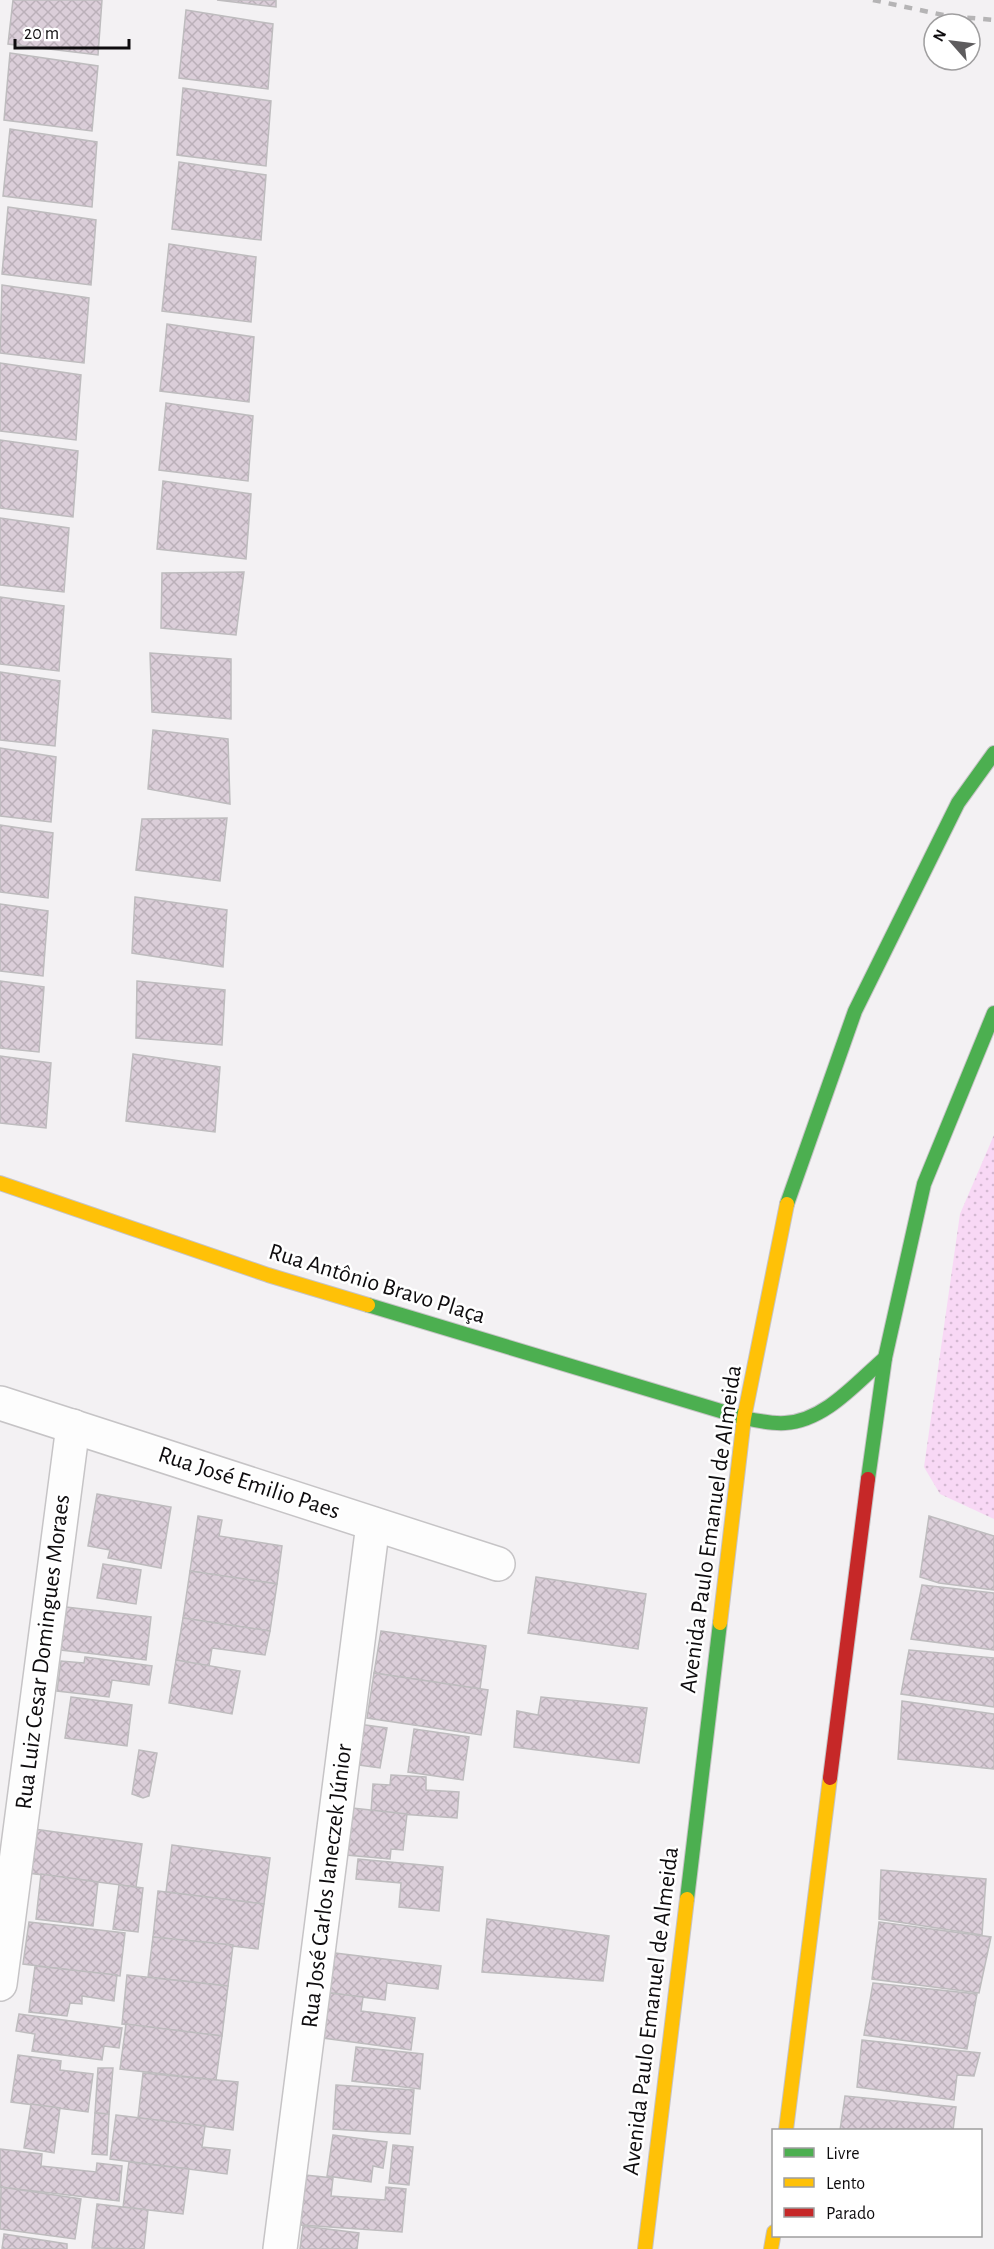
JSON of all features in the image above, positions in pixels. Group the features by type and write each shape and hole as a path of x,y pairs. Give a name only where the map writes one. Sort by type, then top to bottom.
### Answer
{"main road":[{"name":"Avenida Paulo Emanuel de Almeida","path":"645,2249 744,1418 788,1197 855,1011 958,803 994,753"},
{"path":"786,2129 862,1518 885,1358 924,1184 994,1013"},
{"name":"Rua Antônio Bravo Plaça","path":"0,1183 268,1275 744,1418 772,1424 799,1421 840,1398 885,1358"}],"street":[{"name":"Rua José Emilio Paes","path":"0,1403 498,1564"},
{"name":"Rua Luiz Cesar Domingues Moraes","path":"0,1984 73,1426"},
{"name":"Rua José Carlos Ianeczek Júnior","path":"280,2249 373,1524"}],"shaded area":[{"path":"994,1135 994,1519 940,1494 924,1467 960,1214"}],"building":[{"path":"13,0 102,0 98,55 8,44"},
{"path":"217,0 276,0 276,7"},
{"path":"186,10 273,24 268,89 179,78"},
{"path":"10,53 98,66 92,131 4,120"},
{"path":"183,88 271,101 266,166 177,155"},
{"path":"10,129 97,142 92,207 3,196"},
{"path":"179,162 266,175 261,240 172,229"},
{"path":"8,207 96,220 91,285 2,274"},
{"path":"169,244 256,257 251,322 162,311"},
{"path":"2,285 89,298 84,363 0,353"},
{"path":"167,324 254,337 249,402 160,391"},
{"path":"0,363 81,375 76,440 0,431"},
{"path":"166,403 253,416 248,481 159,470"},
{"path":"0,440 78,451 73,517 0,508"},
{"path":"163,481 251,494 246,559 157,549"},
{"path":"0,518 69,528 64,592 0,585"},
{"path":"244,572 236,635 161,628 162,573"},
{"path":"0,597 64,606 59,671 0,664"},
{"path":"150,653 231,659 231,719 152,712"},
{"path":"0,672 60,681 55,746 0,740"},
{"path":"153,730 228,739 230,804 148,789"},
{"path":"0,748 56,757 51,822 0,816"},
{"path":"227,818 220,881 136,870 142,819"},
{"path":"0,825 53,833 48,898 0,892"},
{"path":"135,897 227,910 223,967 132,953"},
{"path":"0,904 48,911 43,976 0,971"},
{"path":"0,981 44,987 39,1052 0,1048"},
{"path":"137,981 225,990 222,1045 136,1038"},
{"path":"133,1054 220,1067 215,1132 126,1121"},
{"path":"0,1056 51,1063 46,1128 0,1123"},
{"path":"97,1494 171,1507 161,1568 108,1558 110,1550 88,1546"},
{"path":"198,1516 222,1520 219,1536 282,1546 277,1584 190,1571"},
{"path":"929,1516 994,1536 994,1590 939,1583 920,1577"},
{"path":"103,1564 141,1570 136,1604 97,1598"},
{"path":"190,1571 277,1584 270,1631 183,1618"},
{"path":"536,1577 646,1594 638,1649 528,1633"},
{"path":"922,1585 994,1593 994,1650 911,1639"},
{"path":"66,1607 151,1617 146,1660 61,1650"},
{"path":"183,1618 270,1631 265,1655 212,1648 209,1666 176,1660"},
{"path":"381,1631 486,1646 480,1689 374,1673"},
{"path":"909,1650 994,1658 994,1707 901,1694"},
{"path":"85,1657 152,1666 149,1685 112,1680 109,1697 57,1691 61,1661 84,1663"},
{"path":"176,1660 240,1671 232,1714 169,1703"},
{"path":"374,1673 488,1690 481,1735 367,1718"},
{"path":"71,1697 132,1705 127,1746 65,1738"},
{"path":"541,1697 647,1708 639,1763 514,1747 517,1711 538,1715"},
{"path":"902,1701 994,1714 994,1769 898,1759"},
{"path":"358,1724 387,1728 380,1768 352,1764"},
{"path":"414,1729 469,1737 463,1780 408,1772"},
{"path":"139,1750 157,1753 149,1796 143,1798 132,1794"},
{"path":"391,1775 426,1777 426,1790 459,1792 457,1818 371,1812 373,1784 390,1785"},
{"path":"352,1808 407,1814 403,1850 391,1849 390,1859 346,1855"},
{"path":"34,1829 142,1844 136,1887 28,1873"},
{"path":"172,1845 270,1858 264,1904 166,1892"},
{"path":"358,1859 443,1867 439,1911 399,1907 401,1883 356,1879"},
{"path":"881,1870 986,1879 982,1935 879,1919"},
{"path":"41,1874 98,1882 93,1926 36,1919"},
{"path":"119,1885 143,1888 138,1932 113,1929"},
{"path":"158,1891 264,1904 258,1949 153,1937"},
{"path":"487,1919 609,1936 603,1981 482,1972"},
{"path":"29,1922 125,1933 120,1976 23,1964"},
{"path":"879,1922 991,1937 979,1993 872,1979"},
{"path":"153,1937 233,1945 228,1986 148,1977"},
{"path":"335,1953 441,1966 438,1989 387,1983 385,2000 330,1993"},
{"path":"35,1966 117,1975 114,2001 82,1996 82,2004 70,2003 67,2016 29,2012"},
{"path":"127,1975 228,1986 222,2036 122,2024"},
{"path":"873,1983 977,1994 967,2049 864,2035"},
{"path":"330,1993 363,1997 361,2011 415,2018 411,2050 323,2038"},
{"path":"19,2014 122,2028 119,2048 104,2046 102,2060 32,2051 35,2034 16,2031"},
{"path":"126,2024 222,2036 216,2080 120,2069"},
{"path":"862,2040 980,2053 974,2076 957,2075 954,2100 857,2087"},
{"path":"356,2047 423,2054 420,2089 352,2081"},
{"path":"18,2055 61,2061 60,2070 93,2074 88,2112 11,2102"},
{"path":"98,2068 113,2068 109,2114 95,2113"},
{"path":"143,2073 238,2082 233,2130 138,2118"},
{"path":"336,2085 414,2090 410,2134 333,2129"},
{"path":"845,2096 956,2107 953,2129 840,2129"},
{"path":"31,2104 60,2108 54,2153 24,2148"},
{"path":"95,2113 109,2114 107,2155 92,2154"},
{"path":"116,2115 205,2126 202,2147 230,2150 227,2174 110,2159"},
{"path":"333,2135 387,2142 383,2168 373,2166 371,2182 327,2176"},
{"path":"393,2145 413,2147 409,2185 389,2183"},
{"path":"0,2149 42,2154 41,2166 96,2172 97,2163 122,2166 119,2201 0,2187"},
{"path":"129,2162 189,2169 183,2214 123,2207"},
{"path":"305,2175 333,2178 331,2196 385,2200 386,2187 406,2189 402,2232 301,2225"},
{"path":"1,2187 81,2199 75,2239 0,2229"},
{"path":"97,2204 148,2210 144,2249 92,2248"},
{"path":"303,2226 359,2233 357,2249 300,2249"},
{"path":"4,2234 67,2244 67,2249 2,2249"}],"railway":[{"path":"873,0 948,16 994,20"}],"traffic: fast":[{"path":"787,1204 855,1011 958,803 994,753"},
{"path":"868,1479 885,1358 924,1184 994,1013"},
{"path":"368,1305 744,1418 770,1423 800,1421 827,1408 852,1389 885,1358"},
{"path":"687,1899 720,1623"}],"traffic: slow":[{"path":"0,1183 268,1275 368,1305"},
{"path":"720,1623 744,1418 787,1204"},
{"path":"786,2129 830,1778"},
{"path":"645,2249 687,1899"},
{"path":"771,2249 773,2237"}],"traffic: jam":[{"path":"830,1778 868,1479"}]}
